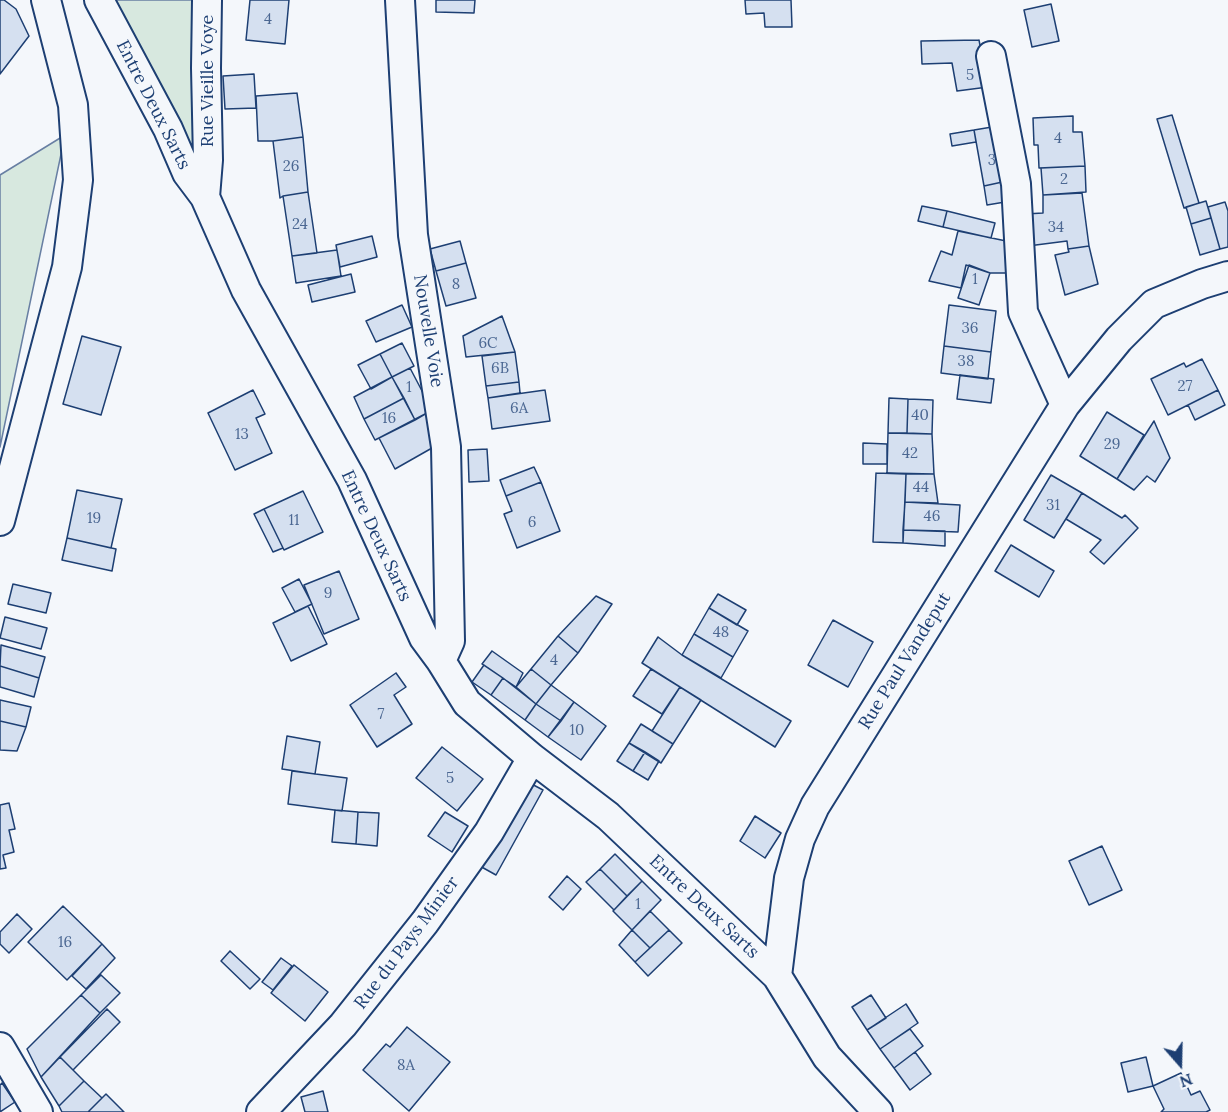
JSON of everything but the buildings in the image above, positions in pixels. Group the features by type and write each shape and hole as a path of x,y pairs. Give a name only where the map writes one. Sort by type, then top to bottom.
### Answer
{"street":[{"path":"0,521 67,267 78,180 73,105 46,0"},
{"name":"Entre Deux Sarts","path":"99,0 168,129 187,173 205,197 246,291 352,480 424,638 467,703 532,758 608,816 777,976"},
{"name":"Rue Vieille Voye","path":"205,197 208,160 207,0"},
{"name":"Nouvelle Voie","path":"400,0 413,236 446,447 450,641 441,661"},
{"path":"991,56 1016,184 1023,312 1065,405"},
{"name":"Rue Paul Vandeput","path":"777,976 789,878 800,839 815,806 1065,405 1119,339 1154,304 1228,276"},
{"name":"Rue du Pays Minier","path":"261,1112 343,1025 425,922 489,832 532,758"},
{"path":"777,976 827,1057 878,1112"},
{"path":"0,1047 38,1112"}],"shaded area":[{"path":"99,0 207,0 205,197"},
{"path":"65,135 0,447 0,175"}]}
